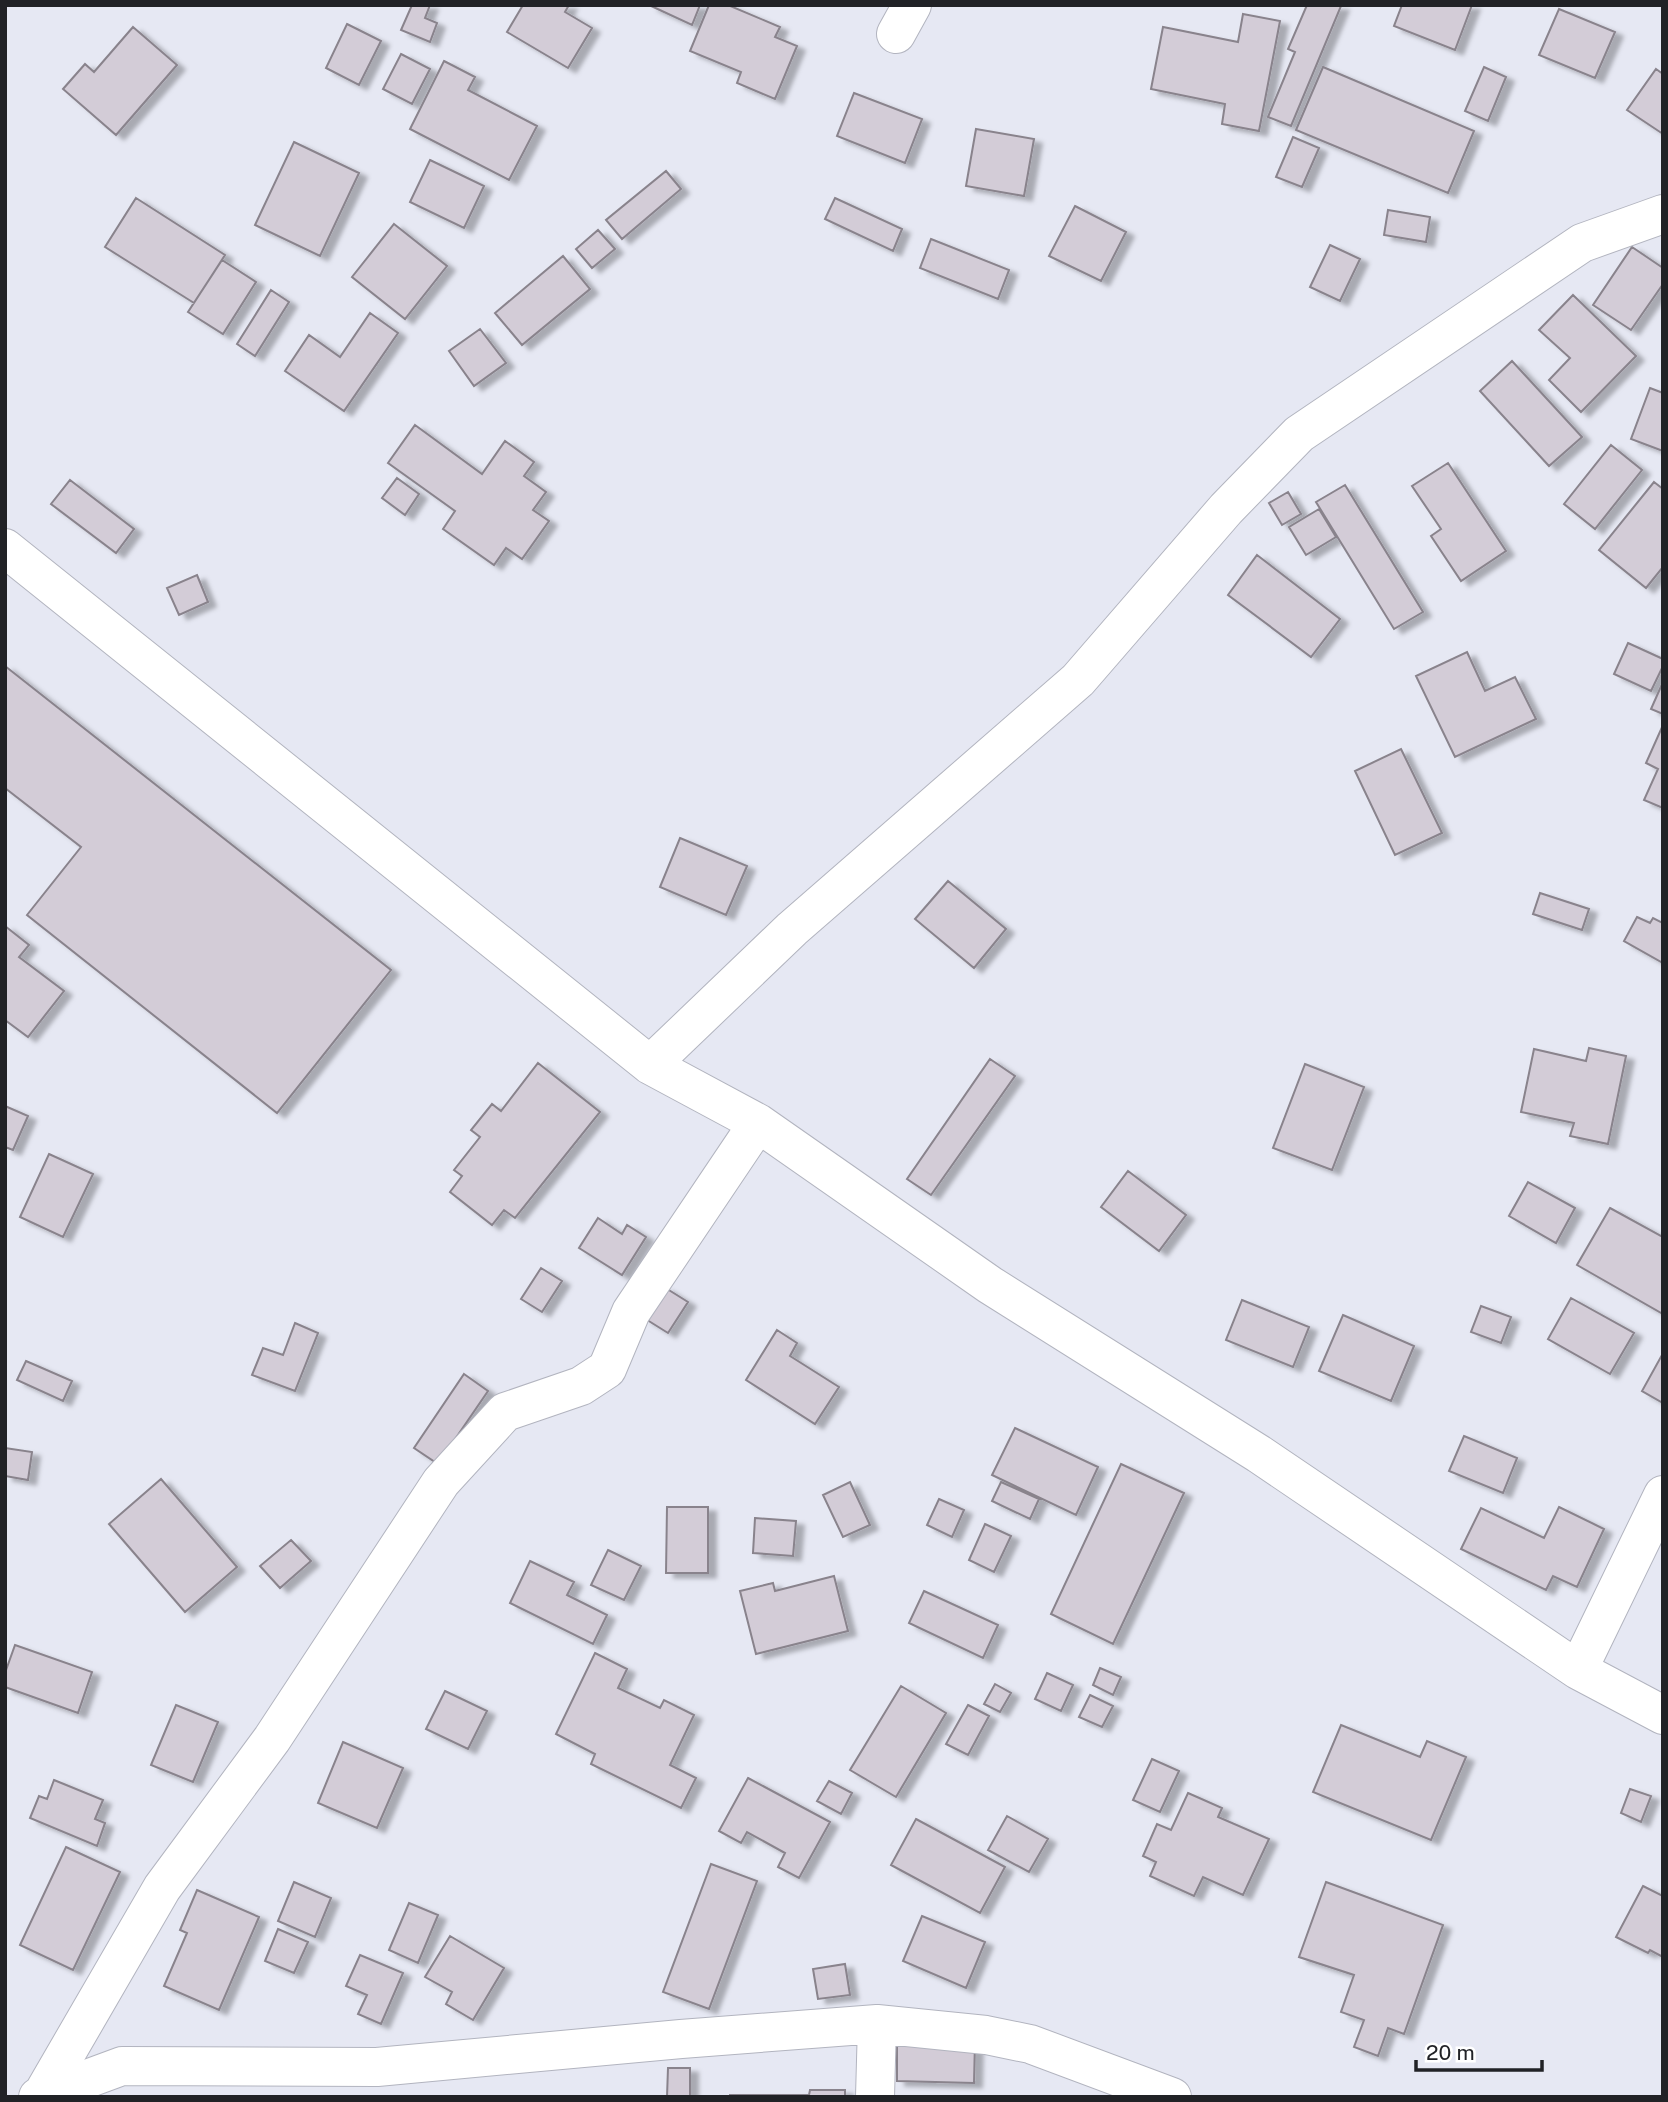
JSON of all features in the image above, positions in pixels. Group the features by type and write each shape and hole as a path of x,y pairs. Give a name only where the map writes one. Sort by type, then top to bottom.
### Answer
{"street":[{"path":"650,1065 792,929 1078,680 1226,509 1299,434 1582,243 1663,214"},
{"path":"5,548 650,1065 758,1123 990,1285 1259,1454 1578,1670 1663,1715"},
{"path":"40,2096 162,1888 272,1739 442,1482 505,1412 582,1386 607,1369 631,1312 758,1123"},
{"path":"1578,1670 1663,1495"},
{"path":"40,2096 122,2066 377,2067 877,2024 986,2035 1030,2044 1172,2097"},
{"path":"875,2097 877,2024"}],"building":[{"path":"412,5 430,5 425,18 437,23 430,42 401,30"},
{"path":"523,5 569,5 565,12 592,28 568,68 507,32"},
{"path":"649,5 700,5 692,25"},
{"path":"709,5 728,5 780,27 775,37 797,46 775,99 737,83 741,72 690,51"},
{"path":"1307,5 1341,6 1291,126 1268,117 1295,52 1288,49"},
{"path":"1402,5 1472,5 1455,50 1394,26"},
{"path":"1559,9 1615,32 1595,78 1539,55"},
{"path":"1243,14 1280,21 1259,131 1222,124 1225,104 1151,89 1163,27 1238,42"},
{"path":"347,24 381,41 359,85 326,68"},
{"path":"133,27 177,65 116,135 63,89 85,64 94,72"},
{"path":"401,54 430,69 412,104 383,89"},
{"path":"444,61 475,77 468,90 537,126 509,180 410,129"},
{"path":"1323,67 1474,131 1448,193 1296,130"},
{"path":"1484,67 1506,77 1488,121 1465,111"},
{"path":"1656,69 1663,74 1663,134 1627,110"},
{"path":"854,93 922,119 905,163 837,136"},
{"path":"976,129 1034,139 1024,196 966,186"},
{"path":"1293,137 1319,148 1302,187 1276,177"},
{"path":"294,142 359,173 320,256 255,225"},
{"path":"430,160 484,186 464,228 410,202"},
{"path":"666,171 681,189 622,239 606,220"},
{"path":"136,198 225,255 194,303 105,247"},
{"path":"835,198 902,229 893,251 825,219"},
{"path":"1075,206 1126,232 1101,281 1049,256"},
{"path":"1388,210 1430,217 1426,242 1384,235"},
{"path":"394,224 447,266 405,319 352,277"},
{"path":"598,230 615,249 592,268 576,249"},
{"path":"931,239 1009,270 998,299 920,268"},
{"path":"1330,245 1360,259 1340,301 1310,287"},
{"path":"1632,247 1663,268 1663,284 1631,330 1593,305"},
{"path":"563,256 590,289 522,345 495,313"},
{"path":"222,260 256,282 223,334 188,312"},
{"path":"271,290 289,302 255,356 237,344"},
{"path":"1573,295 1636,356 1581,412 1549,380 1570,358 1539,330"},
{"path":"370,313 398,333 344,411 285,371 309,335 340,357"},
{"path":"480,329 506,363 474,386 449,351"},
{"path":"1512,361 1582,437 1549,466 1480,391"},
{"path":"1650,388 1663,393 1663,451 1631,439"},
{"path":"415,425 482,474 505,441 534,462 524,476 546,492 533,510 549,521 522,559 506,548 494,565 443,529 455,511 388,463"},
{"path":"1611,445 1642,470 1595,529 1564,504"},
{"path":"1448,463 1506,551 1461,581 1431,536 1441,529 1412,486"},
{"path":"397,478 419,494 405,515 382,498"},
{"path":"70,480 134,529 116,553 51,504"},
{"path":"1654,482 1663,489 1663,567 1646,588 1599,550"},
{"path":"1345,485 1423,612 1394,629 1316,502"},
{"path":"1288,492 1301,514 1282,525 1269,503"},
{"path":"1319,509 1336,537 1306,555 1289,527"},
{"path":"1257,555 1340,619 1311,657 1228,595"},
{"path":"197,575 208,602 179,615 167,588"},
{"path":"1628,643 1663,659 1663,666 1651,691 1614,674"},
{"path":"1467,652 1485,691 1515,677 1536,719 1455,757 1416,676"},
{"path":"5,666 391,970 277,1113 27,915 81,847 5,788"},
{"path":"1663,682 1663,714 1651,709"},
{"path":"1663,725 1663,808 1644,800 1658,769 1646,763"},
{"path":"1401,749 1442,833 1395,855 1355,771"},
{"path":"680,838 747,866 726,915 660,887"},
{"path":"948,881 1006,929 974,968 915,919"},
{"path":"1540,893 1589,909 1582,930 1533,914"},
{"path":"1637,917 1650,923 1653,918 1663,923 1663,963 1624,941"},
{"path":"5,926 29,945 19,957 64,991 28,1037 5,1020"},
{"path":"1589,1048 1626,1056 1608,1144 1570,1136 1574,1123 1521,1112 1534,1049 1586,1061"},
{"path":"990,1059 1015,1076 931,1195 907,1179"},
{"path":"538,1063 600,1112 515,1218 504,1210 492,1225 450,1192 462,1176 454,1170 480,1137 471,1130 492,1104 501,1111"},
{"path":"1305,1064 1364,1087 1332,1170 1273,1148"},
{"path":"5,1106 28,1116 13,1150 5,1147"},
{"path":"49,1154 93,1174 63,1237 20,1217"},
{"path":"1128,1171 1186,1215 1159,1251 1101,1207"},
{"path":"1528,1182 1575,1208 1556,1243 1509,1216"},
{"path":"1610,1208 1663,1237 1663,1314 1577,1265"},
{"path":"598,1218 622,1234 627,1225 646,1237 622,1275 579,1248"},
{"path":"541,1268 562,1281 542,1312 521,1299"},
{"path":"664,1287 688,1302 668,1333 644,1318"},
{"path":"1571,1298 1634,1333 1610,1374 1548,1339"},
{"path":"1242,1300 1309,1327 1293,1367 1226,1340"},
{"path":"1481,1306 1511,1317 1501,1343 1471,1332"},
{"path":"1343,1315 1414,1346 1391,1401 1319,1371"},
{"path":"295,1323 318,1333 295,1391 252,1375 263,1348 283,1355"},
{"path":"777,1330 797,1343 790,1356 839,1387 815,1424 746,1380"},
{"path":"1663,1355 1663,1403 1642,1391"},
{"path":"26,1361 72,1381 63,1401 17,1380"},
{"path":"464,1374 488,1391 438,1464 414,1448"},
{"path":"1015,1428 1098,1467 1076,1515 992,1475"},
{"path":"1464,1436 1517,1458 1503,1493 1449,1471"},
{"path":"5,1448 32,1452 28,1480 5,1476"},
{"path":"1121,1464 1184,1493 1113,1644 1051,1614"},
{"path":"161,1479 237,1567 185,1612 109,1524"},
{"path":"850,1482 870,1525 843,1537 823,1495"},
{"path":"1001,1482 1039,1499 1030,1519 992,1501"},
{"path":"939,1499 964,1510 952,1537 927,1525"},
{"path":"667,1507 708,1507 708,1573 666,1573"},
{"path":"1559,1507 1604,1529 1577,1587 1553,1576 1546,1590 1461,1549 1481,1508 1544,1538"},
{"path":"755,1518 796,1521 793,1556 753,1553"},
{"path":"985,1524 1011,1536 994,1572 969,1560"},
{"path":"291,1540 311,1561 280,1588 260,1566"},
{"path":"608,1550 641,1566 624,1600 591,1585"},
{"path":"530,1561 574,1582 567,1595 607,1615 593,1644 510,1603"},
{"path":"834,1576 848,1631 756,1654 740,1591 773,1583 775,1591"},
{"path":"924,1591 998,1625 983,1658 909,1623"},
{"path":"15,1645 92,1672 78,1713 5,1687 5,1673"},
{"path":"595,1653 627,1669 618,1688 660,1708 664,1700 694,1715 670,1765 696,1778 681,1808 591,1764 595,1754 556,1734"},
{"path":"1100,1668 1121,1677 1113,1695 1093,1685"},
{"path":"1047,1673 1073,1685 1061,1711 1035,1699"},
{"path":"995,1684 1011,1693 1000,1712 984,1704"},
{"path":"901,1686 946,1713 896,1797 850,1770"},
{"path":"445,1691 487,1711 468,1749 426,1729"},
{"path":"1090,1695 1113,1706 1102,1727 1079,1717"},
{"path":"176,1705 218,1722 193,1782 151,1765"},
{"path":"968,1705 989,1716 968,1755 946,1744"},
{"path":"1341,1725 1420,1757 1427,1741 1466,1757 1431,1840 1313,1792"},
{"path":"343,1742 403,1768 377,1828 318,1803"},
{"path":"1152,1759 1179,1771 1160,1812 1133,1800"},
{"path":"748,1778 830,1822 799,1878 778,1867 785,1853 747,1832 741,1843 719,1831"},
{"path":"54,1780 103,1800 95,1819 105,1823 97,1846 30,1818 39,1796 47,1799"},
{"path":"829,1781 852,1793 841,1814 817,1801"},
{"path":"1630,1789 1651,1796 1641,1822 1621,1813"},
{"path":"1188,1793 1222,1808 1218,1817 1269,1839 1243,1895 1203,1877 1194,1896 1150,1876 1156,1862 1143,1856 1157,1824 1171,1830"},
{"path":"1007,1816 1048,1839 1029,1872 988,1850"},
{"path":"916,1819 1005,1867 980,1913 891,1865"},
{"path":"66,1847 120,1872 73,1970 20,1945"},
{"path":"711,1864 757,1881 709,2009 663,1992"},
{"path":"294,1882 331,1898 315,1937 278,1921"},
{"path":"1326,1882 1443,1925 1404,2034 1388,2028 1378,2056 1354,2047 1364,2020 1341,2012 1354,1975 1299,1957"},
{"path":"1643,1886 1663,1896 1663,1957 1650,1950 1648,1953 1616,1937"},
{"path":"197,1890 259,1917 219,2010 164,1986 187,1933 180,1930"},
{"path":"409,1903 438,1915 418,1963 389,1950"},
{"path":"922,1916 985,1942 966,1988 903,1961"},
{"path":"278,1929 308,1942 294,1973 265,1961"},
{"path":"450,1936 504,1968 473,2020 446,2004 452,1992 425,1977"},
{"path":"360,1955 403,1973 381,2024 358,2014 367,1995 346,1986"},
{"path":"845,1964 850,1995 818,1999 813,1969"},
{"path":"897,2039 975,2041 974,2083 897,2081"},
{"path":"668,2068 690,2068 690,2097 667,2097"},
{"path":"810,2090 845,2090 845,2097 730,2097 809,2095"}]}
